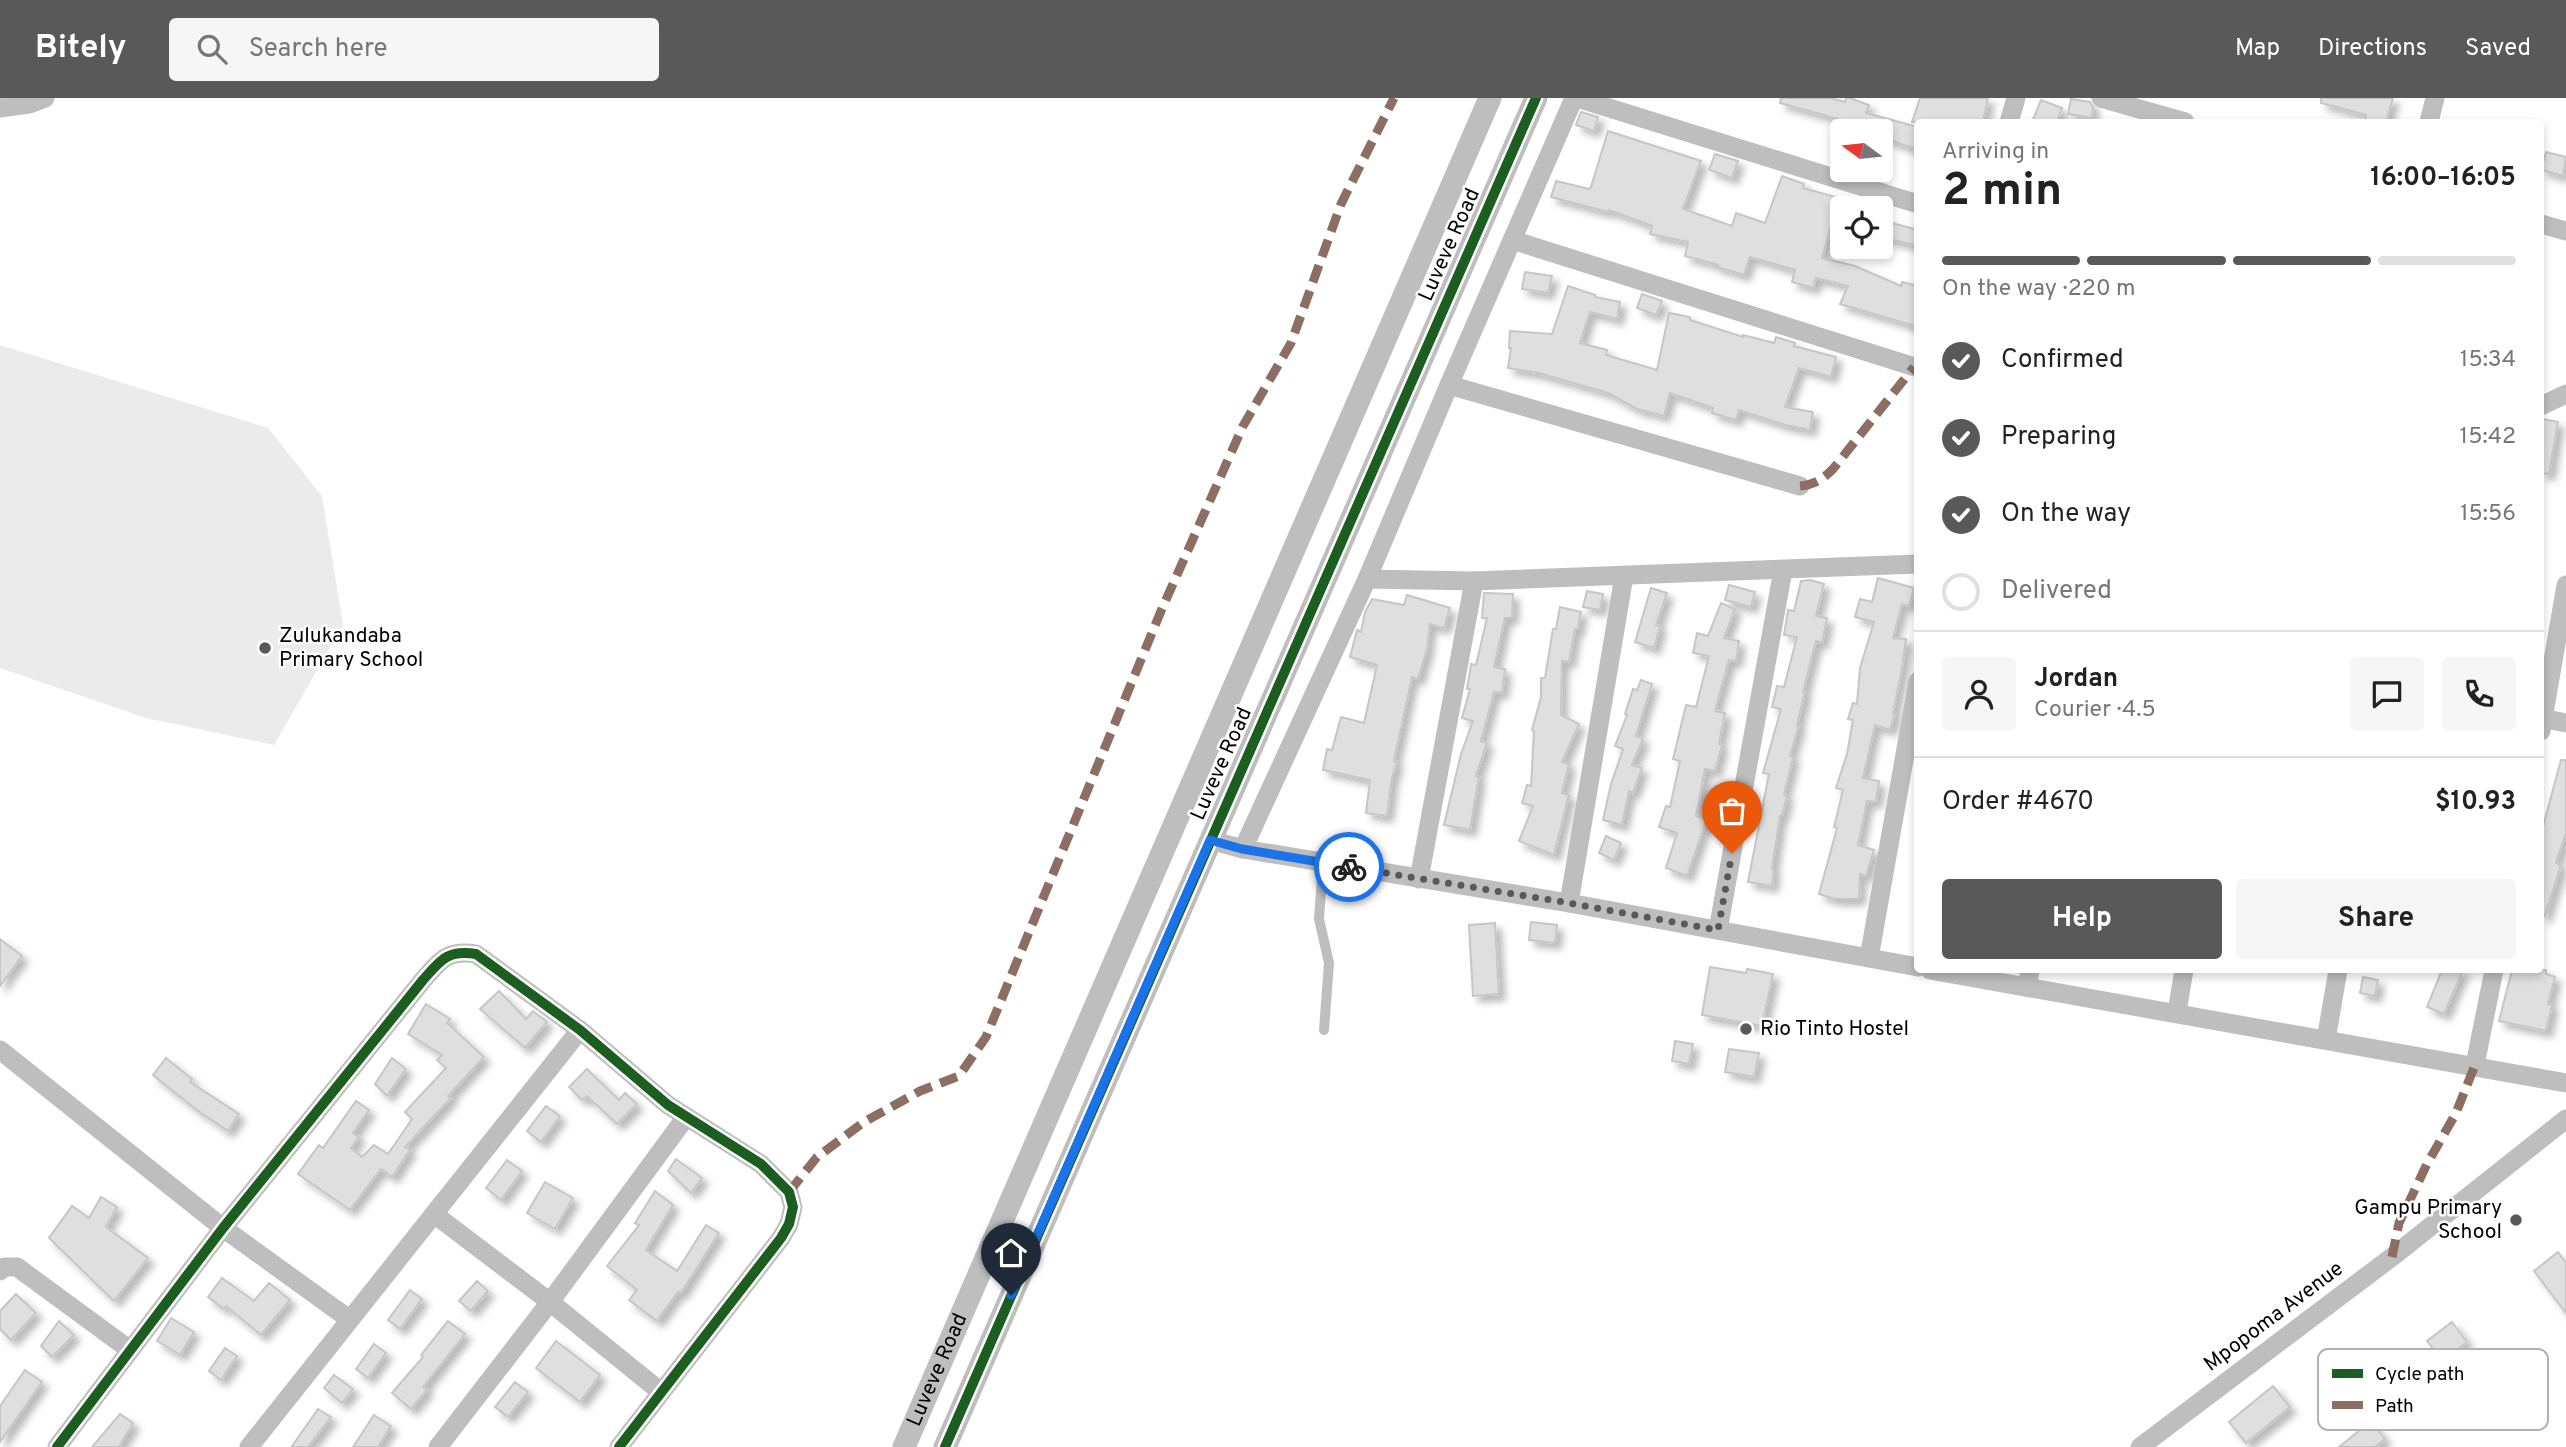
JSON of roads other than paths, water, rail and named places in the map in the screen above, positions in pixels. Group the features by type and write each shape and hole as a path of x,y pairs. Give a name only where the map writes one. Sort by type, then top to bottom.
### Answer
{"street":[{"path":"0,108 29,104 45,98"},
{"name":"Luveve Road","path":"904,1447 1490,98"},
{"name":"Luveve Road","path":"945,1447 1536,98"},
{"path":"1242,849 1367,579 1512,240 1576,98 1914,203"},
{"path":"2010,119 2016,98"},
{"path":"2101,98 2174,119"},
{"path":"2430,119 2435,98"},
{"path":"2544,225 2566,231"},
{"path":"1512,240 1914,367"},
{"path":"1449,385 1800,486"},
{"path":"2544,405 2566,394"},
{"path":"1367,579 1474,581 1914,564"},
{"path":"1718,930 1783,570"},
{"path":"1569,903 1624,576"},
{"path":"1419,879 1474,581"},
{"path":"2544,712 2566,585"},
{"path":"1869,958 1914,704"},
{"path":"2544,723 2566,723"},
{"path":"1210,840 1242,849 1569,903 1914,966"},
{"path":"57,1447 223,1228 422,980 443,958 462,952 475,954 580,1030 668,1105 761,1164 789,1192 793,1208 789,1224 781,1238 619,1447"},
{"path":"1967,973 2028,978 2176,1012 2566,1083"},
{"path":"2176,1012 2183,973"},
{"path":"2326,1040 2337,973"},
{"path":"2475,1065 2493,973"},
{"path":"249,1447 580,1030"},
{"path":"0,1050 223,1228 349,1319"},
{"path":"438,1447 550,1302 686,1117"},
{"name":"Mpopoma Avenue","path":"2140,1447 2392,1258 2566,1119"},
{"path":"434,1214 550,1302 661,1392"},
{"path":"0,1271 4,1267 17,1267 130,1350"}],"lane":[{"path":"1323,863 1319,919 1329,963 1324,1030"}],"place":[{"name":"Zulukandaba Primary School","path":"265,648"},
{"name":"Rio Tinto Hostel","path":"1746,1029"},
{"name":"Gampu Primary School","path":"2516,1220"}]}
